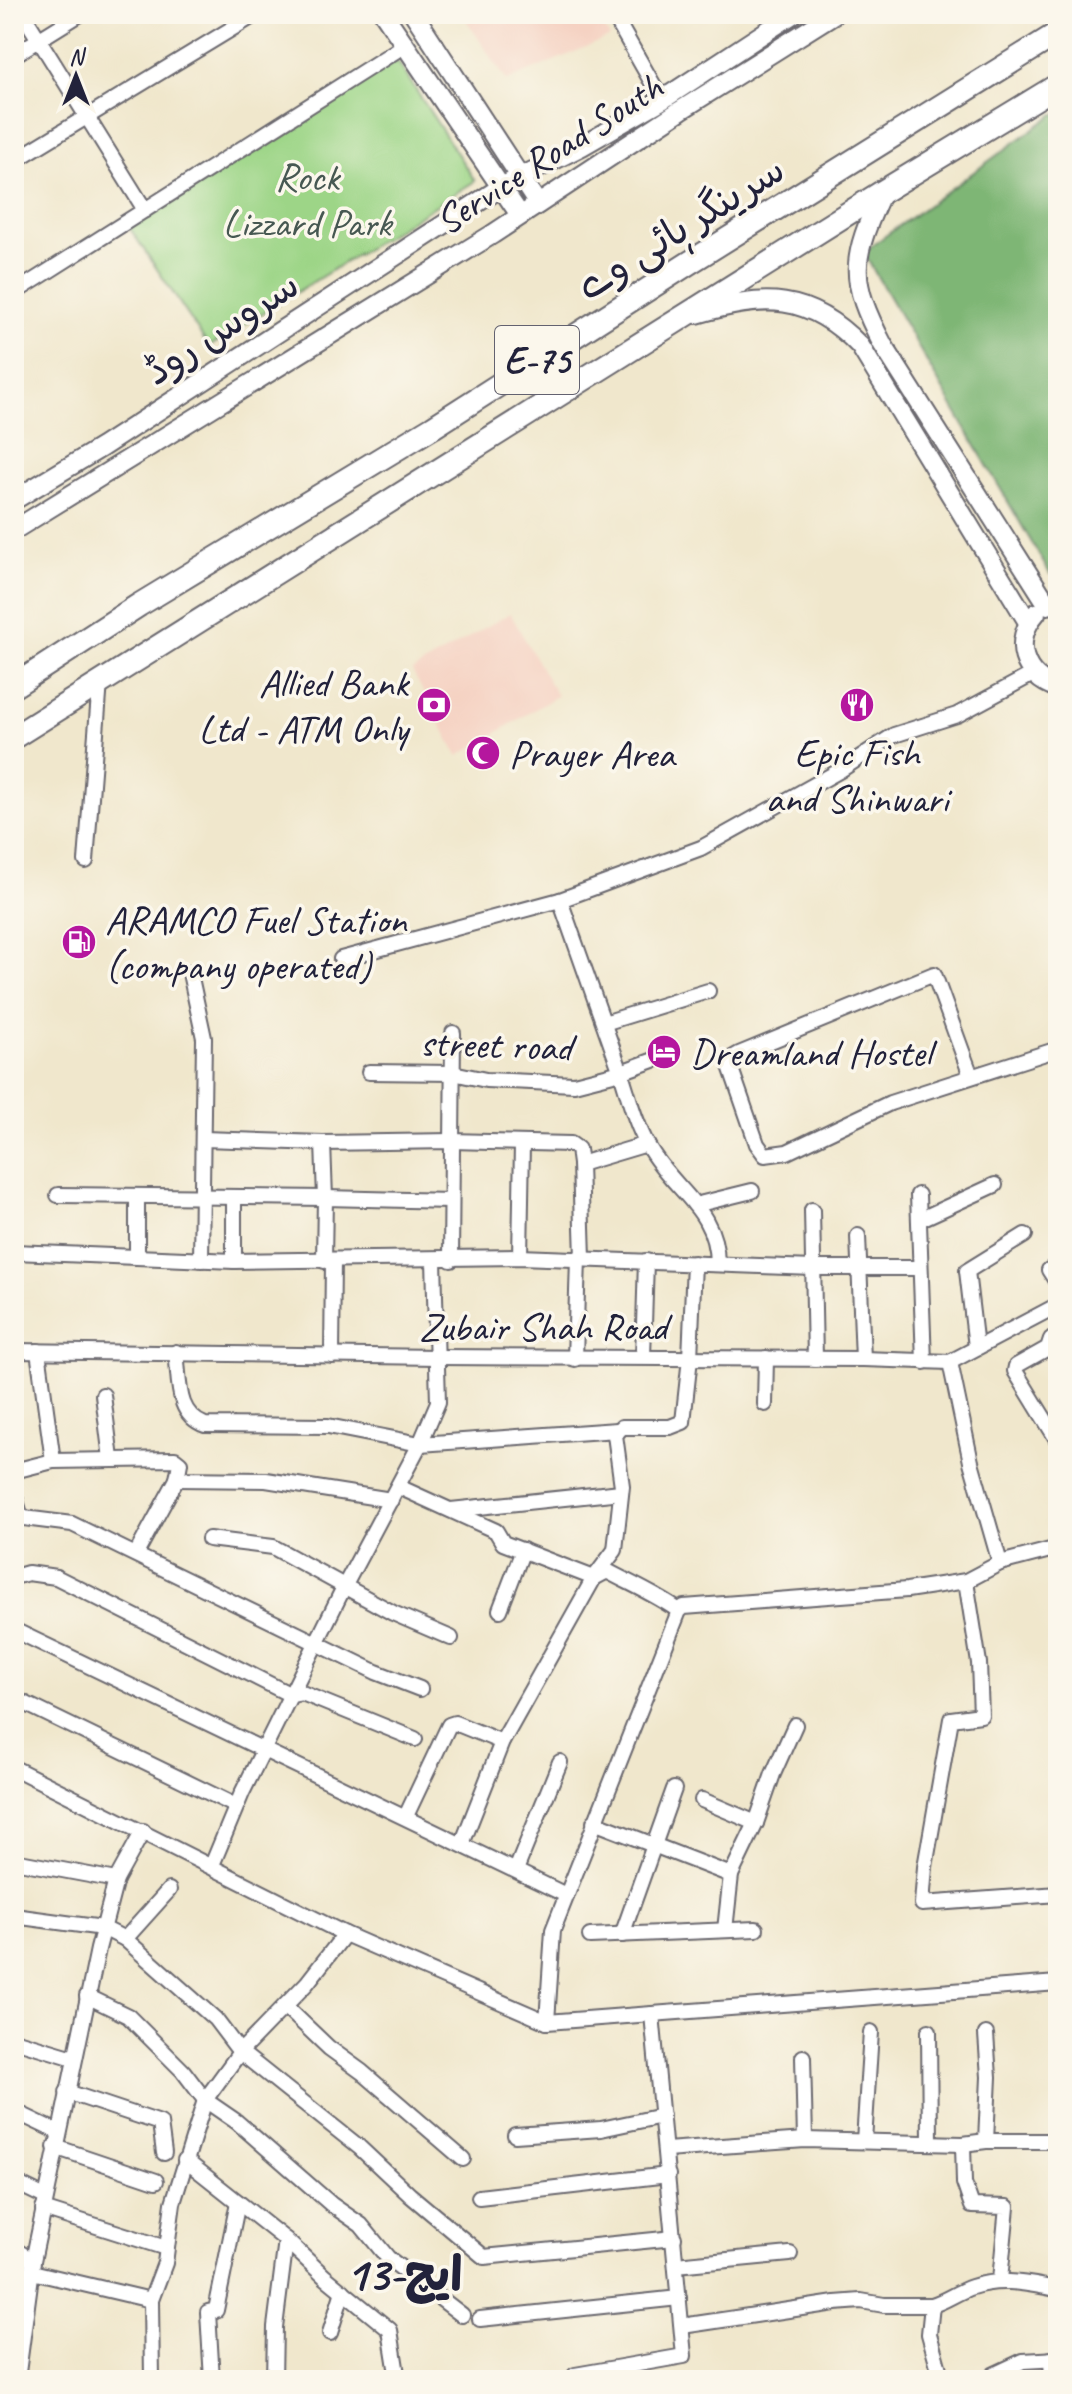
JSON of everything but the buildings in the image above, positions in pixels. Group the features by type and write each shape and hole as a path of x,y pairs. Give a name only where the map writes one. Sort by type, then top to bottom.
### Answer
{"highway":[{"name":"سرینگر ہائی وے","path":"14,686 139,605 433,427 715,246 1058,33"},
{"name":"سرینگر ہائی وے","path":"14,737 882,192 1058,85"}],"main road":[{"path":"384,14 520,215"},
{"path":"414,14 538,204"},
{"name":"سروس روڈ","path":"14,500 115,438 521,174 582,146 668,96 793,14"},
{"name":"Service Road South","path":"14,530 538,204 834,14"},
{"path":"705,71 717,88"},
{"path":"668,96 681,110"},
{"path":"882,192 863,233 858,254 857,280 865,311 883,345 1053,604 1037,612 1028,622 1022,649 1025,662 1033,674 1044,683 1058,688"},
{"path":"687,317 746,302 779,300 828,318 845,331 860,346 1028,622"}],"street":[{"path":"23,14 145,210"},
{"path":"14,55 80,14"},
{"path":"613,14 668,96"},
{"path":"14,161 246,17"},
{"path":"14,293 405,45"},
{"path":"341,959 560,900 701,848 839,771 894,735 957,715 1033,674"},
{"path":"86,861 100,682"},
{"path":"560,900 621,1072 630,1106 659,1164 708,1221 716,1241 717,1264"},
{"path":"190,973 204,1038 201,1260"},
{"path":"971,1076 934,974 739,1054 732,1058 730,1066 757,1144 765,1155 787,1152 890,1103 1058,1049"},
{"path":"604,1023 708,991"},
{"path":"451,1260 453,1033"},
{"name":"street road","path":"369,1072 453,1073 486,1080 574,1084 665,1056"},
{"path":"203,1139 571,1144 578,1149 580,1164 580,1258 575,1359"},
{"path":"323,1143 332,1356"},
{"path":"520,1257 522,1144"},
{"path":"580,1164 647,1144"},
{"path":"921,1219 995,1185"},
{"path":"695,1205 752,1191"},
{"path":"58,1195 450,1201"},
{"path":"918,1195 924,1362"},
{"path":"137,1197 137,1257"},
{"path":"234,1198 234,1261"},
{"path":"812,1210 815,1359"},
{"path":"976,1347 967,1271 1025,1235"},
{"path":"858,1236 863,1359"},
{"path":"14,1252 234,1261 520,1257 814,1268 920,1268"},
{"path":"212,1865 263,1750 344,1587 395,1494 438,1402 434,1260"},
{"path":"643,1357 646,1261"},
{"path":"176,1352 186,1412 193,1420 205,1425 328,1426 420,1444 617,1430 622,1427 670,1427 683,1422 690,1358 694,1263"},
{"path":"1049,1270 1058,1284"},
{"name":"Zubair Shah Road","path":"14,1351 950,1362 1058,1305"},
{"path":"1040,1315 1054,1340 1048,1348 1016,1366 1015,1371 1052,1420 1058,1441"},
{"path":"38,1351 53,1461"},
{"path":"765,1404 766,1358"},
{"path":"950,1362 971,1462 1000,1563"},
{"path":"103,1395 111,1459"},
{"path":"462,1844 502,1742 594,1578 615,1550 621,1492 617,1430"},
{"path":"14,1471 53,1461 175,1459 180,1463 177,1479 136,1554"},
{"path":"177,1479 266,1480 395,1494 451,1510 496,1531 503,1543 594,1578 607,1571 662,1598 679,1611"},
{"path":"451,1510 621,1492"},
{"path":"14,1494 24,1518 72,1524 376,1672 420,1689"},
{"path":"209,1539 273,1547 393,1613 451,1638"},
{"path":"547,2022 553,1930 679,1611 684,1607 907,1590 966,1581 1000,1563 1058,1548"},
{"path":"500,1610 523,1550"},
{"path":"14,1577 28,1573 56,1577 291,1695 302,1693 415,1739"},
{"path":"966,1581 979,1663 981,1715 951,1719 925,1867 922,1904 1058,1894"},
{"path":"14,1630 566,1895"},
{"path":"14,1698 236,1806"},
{"path":"406,1816 449,1725 455,1723 502,1742"},
{"path":"725,1930 731,1875 756,1823 795,1725"},
{"path":"516,1870 560,1762"},
{"path":"14,1768 345,1934 547,2022 1058,1983"},
{"path":"622,1935 674,1789"},
{"path":"702,1800 756,1823"},
{"path":"594,1822 731,1875"},
{"path":"17,2380 44,2203 87,1996 116,1880 143,1831"},
{"path":"14,1861 116,1880"},
{"path":"125,1939 169,1890"},
{"path":"14,1916 103,1928 125,1939 215,2019 240,2052 359,2147 484,2257 674,2238"},
{"path":"590,1936 756,1929"},
{"path":"152,2380 151,2300 165,2263 173,2203 205,2100 240,2052 307,1983 345,1934"},
{"path":"87,1996 128,2016 183,2071 205,2100 237,2122 332,2205 361,2225 388,2258 462,2315"},
{"path":"285,2006 329,2048 463,2159"},
{"path":"575,2380 575,2375 684,2356 652,2014"},
{"path":"929,2031 930,2143"},
{"path":"864,2141 871,2032"},
{"path":"986,2034 989,2077 986,2141"},
{"path":"14,2040 74,2058"},
{"path":"803,2057 805,2140"},
{"path":"67,2092 160,2123 164,2153"},
{"path":"14,2111 57,2140 156,2181"},
{"path":"515,2135 601,2129 662,2116"},
{"path":"666,2150 805,2140 963,2144 1058,2141"},
{"path":"963,2144 964,2183 972,2206 1007,2207 1000,2280"},
{"path":"185,2160 286,2240 390,2330 398,2380"},
{"path":"479,2197 668,2175"},
{"path":"14,2182 44,2203 166,2248"},
{"path":"212,2380 208,2312 216,2310 238,2202"},
{"path":"274,2380 275,2327 286,2240"},
{"path":"14,2249 33,2266 151,2300"},
{"path":"676,2265 790,2254"},
{"path":"682,2326 835,2303 861,2301 884,2305 932,2305 969,2288 1000,2280 1058,2289"},
{"path":"330,2333 343,2291"},
{"path":"480,2319 679,2298"},
{"path":"923,2380 940,2375 929,2334 932,2305"},
{"path":"995,2380 993,2375 1023,2361 1054,2359 1052,2380"}],"shaded area":[{"path":"462,14 595,14 610,37 507,81"},
{"path":"510,613 557,696 458,756 412,671"}],"green space":[{"name":"Rock Lizzard Park","path":"397,61 475,181 209,347 127,224 335,95"},
{"path":"1058,114 1058,576 1050,574 863,252"}],"place":[{"name":"Allied Bank Ltd - ATM Only","path":"434,705"},
{"name":"Epic Fish and Shinwari","path":"857,705"},
{"name":"Prayer Area","path":"483,753"},
{"name":"ARAMCO Fuel Station (company operated)","path":"79,942"},
{"name":"Dreamland Hostel","path":"664,1052"}],"district":[{"name":"ایچ-13","path":"404,2273"}]}
